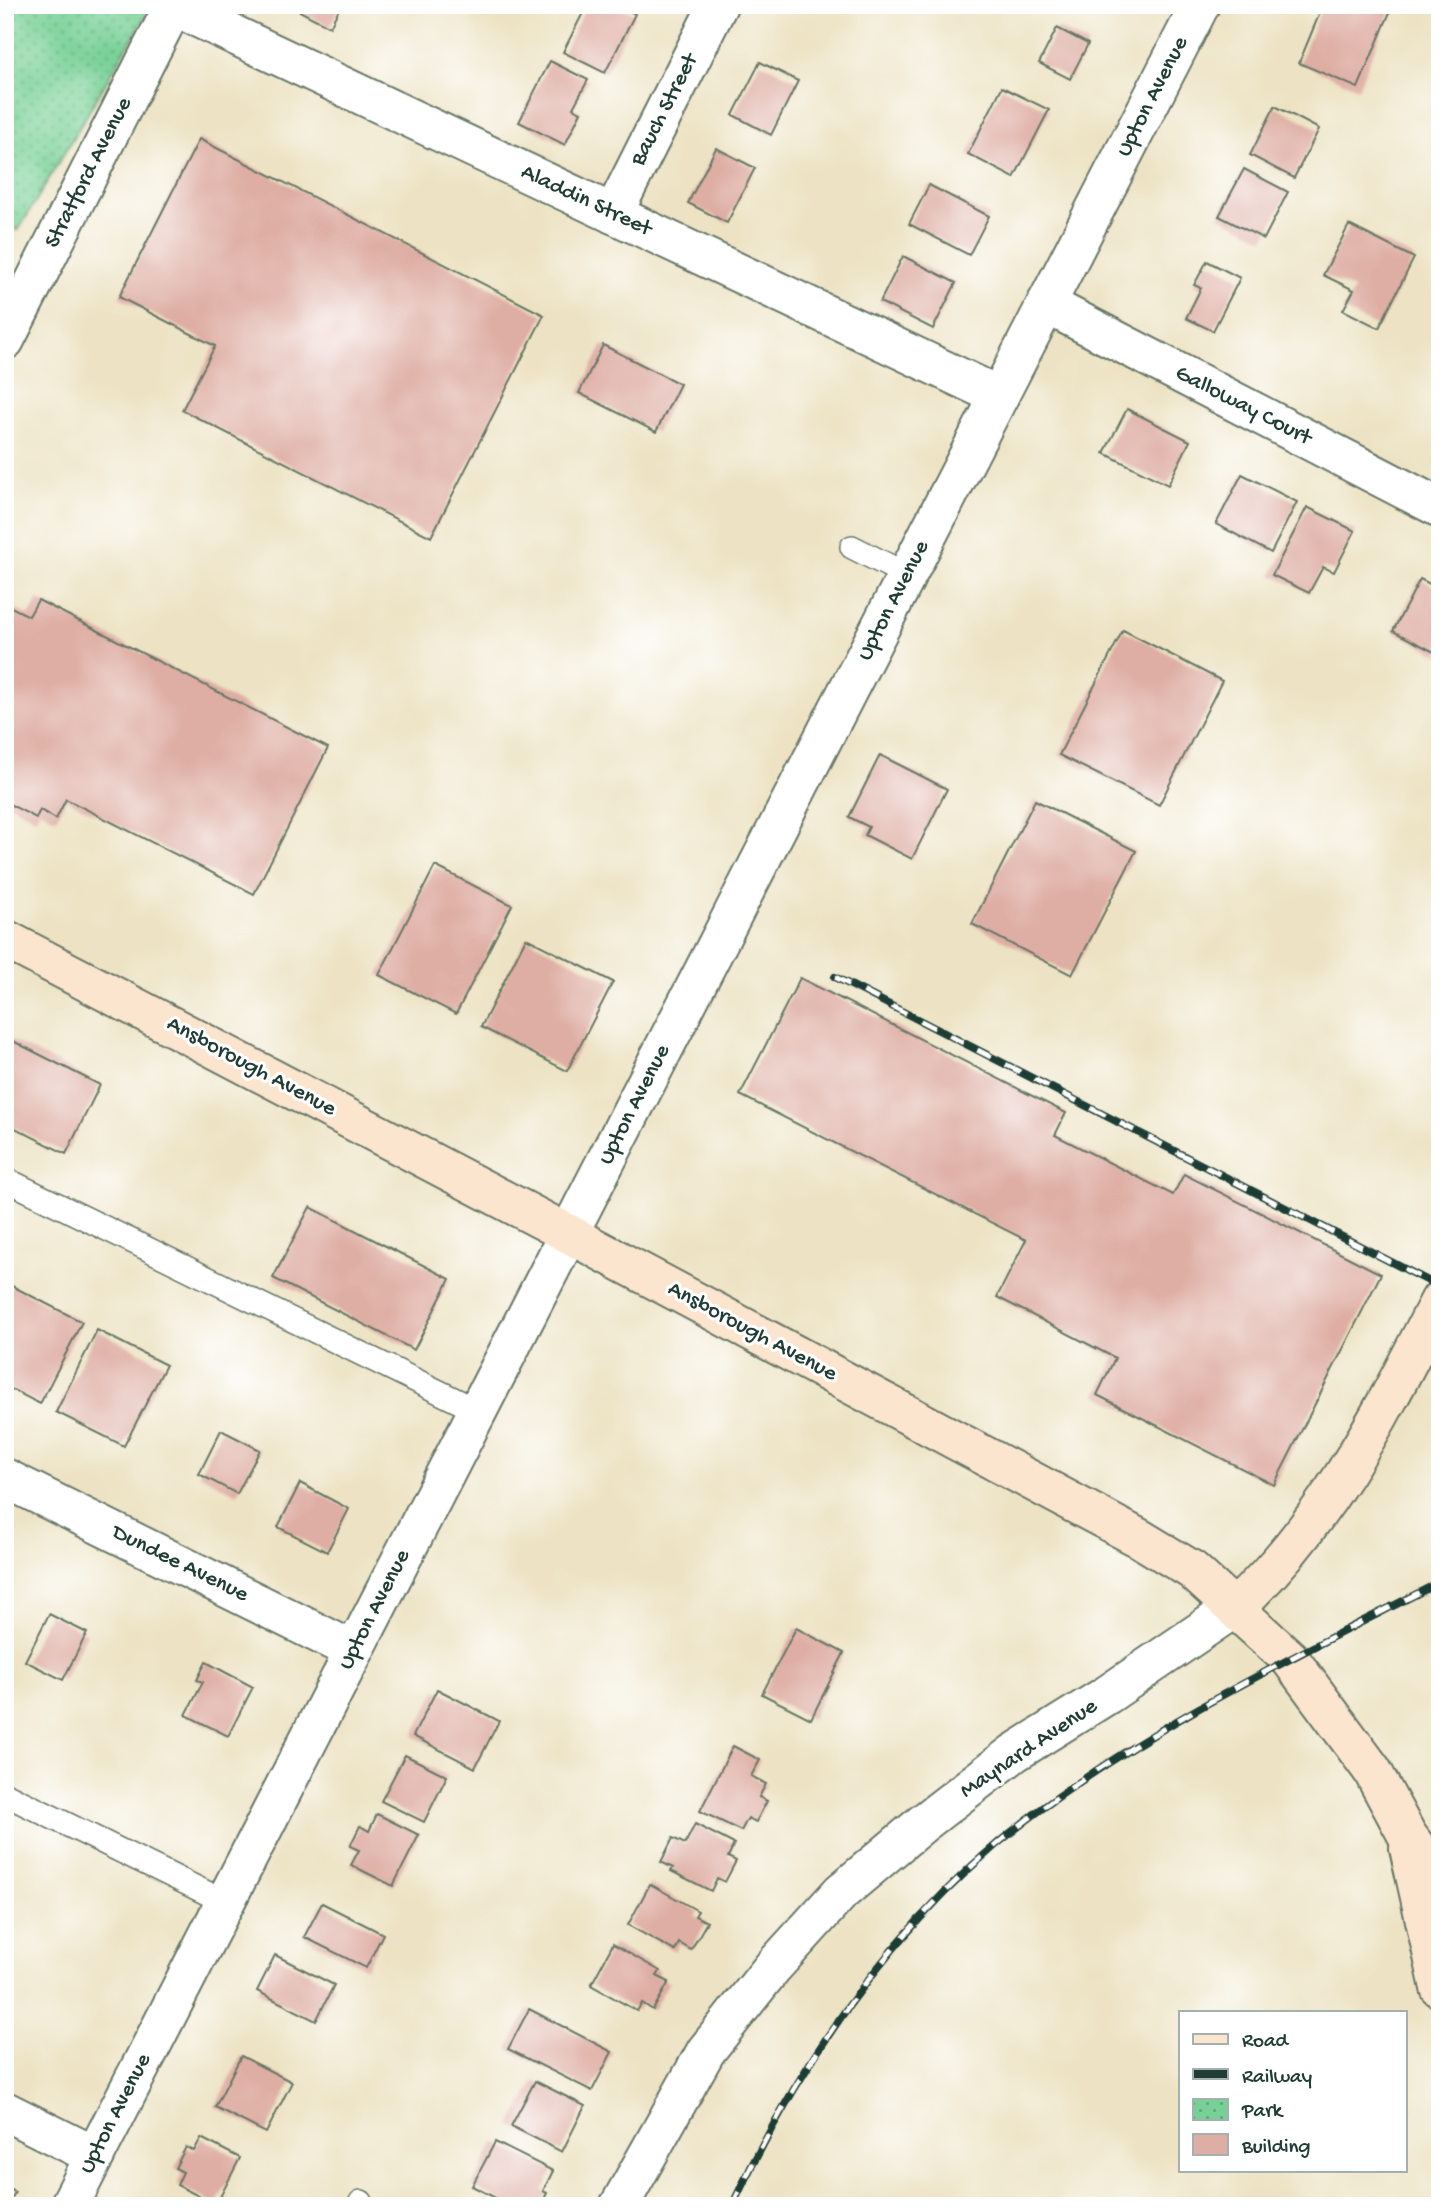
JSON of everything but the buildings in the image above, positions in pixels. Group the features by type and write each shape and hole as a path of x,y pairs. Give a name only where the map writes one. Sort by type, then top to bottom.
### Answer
{"main road":[{"name":"Ansborough Avenue","path":"5,939 569,1234 1139,1538 1192,1570 1236,1607 1290,1659 1372,1770 1406,1835 1440,1880"},
{"name":"Maynard Avenue","path":"1236,1607 1296,1545 1366,1444 1440,1300"},
{"name":"Ansborough Avenue","path":"1406,1835 1440,1988"}],"street":[{"name":"Bauch Street","path":"613,214 718,5"},
{"name":"Upton Avenue","path":"69,2206 1200,5"},
{"name":"Aladdin Street","path":"174,6 999,396"},
{"name":"Stratford Avenue","path":"5,340 174,6"},
{"name":"Galloway Court","path":"1046,304 1440,508"},
{"name":"Dundee Avenue","path":"5,1478 354,1650"},
{"name":"Maynard Avenue","path":"620,2206 706,2051 772,1968 841,1892 922,1824 1014,1753 1108,1695 1236,1607"},
{"path":"5,2111 95,2156"}],"lane":[{"path":"852,547 907,575"},
{"path":"5,1179 478,1411"},
{"path":"5,1794 225,1902"}],"green space":[{"path":"5,5 152,5 18,231 5,224"}],"railway":[{"path":"835,977 1440,1287"},
{"path":"732,2206 789,2097 857,1995 936,1901 980,1859 1076,1784 1177,1721 1281,1663 1440,1582"}]}
